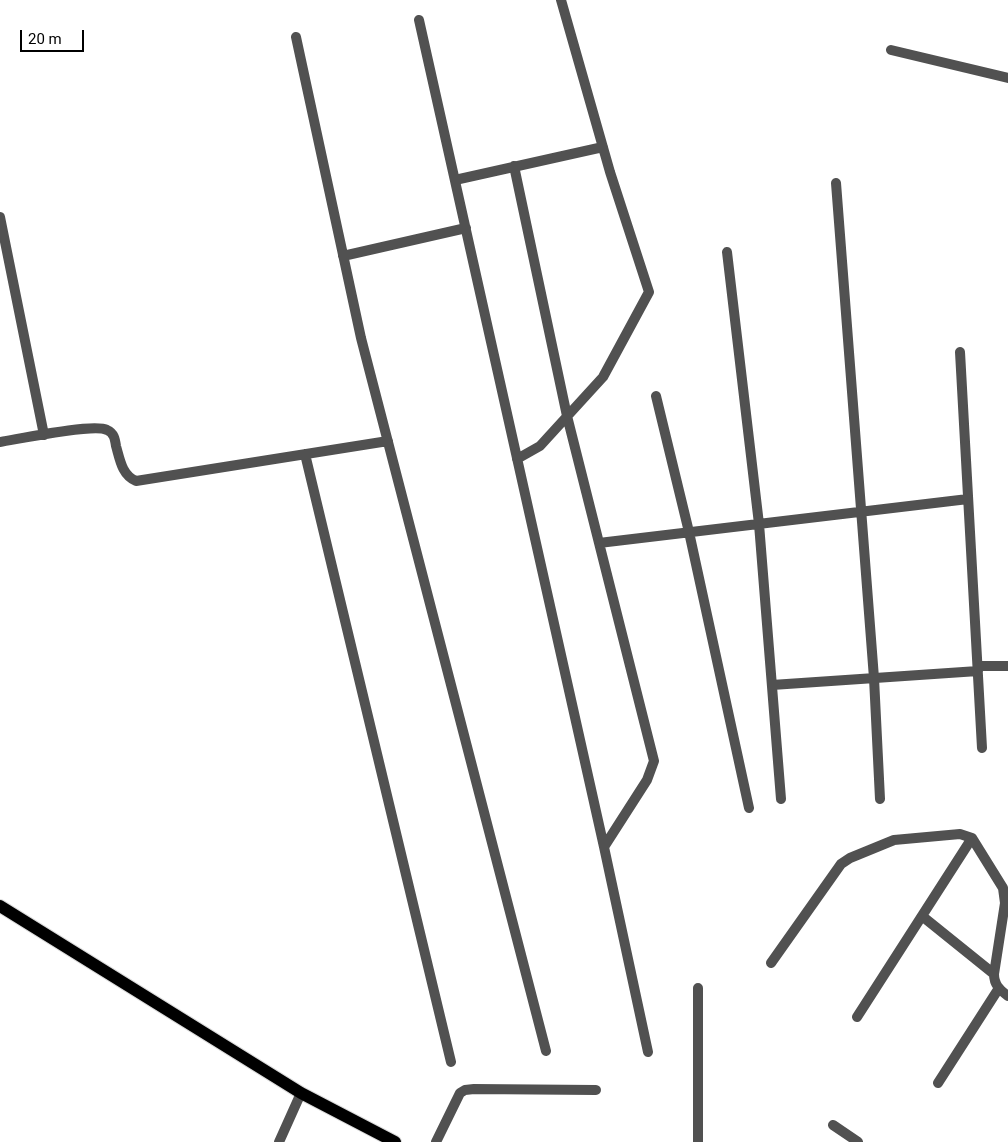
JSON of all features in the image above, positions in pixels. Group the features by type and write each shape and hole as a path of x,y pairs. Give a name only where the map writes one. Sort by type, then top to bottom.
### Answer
{"main road":[{"path":"0,906 300,1093 395,1142"}],"street":[{"path":"517,459 540,446 603,377 650,292 603,147 561,0"},
{"path":"419,20 648,1052"},
{"path":"296,37 361,338 546,1052"},
{"path":"891,50 1008,78"},
{"path":"455,180 603,147"},
{"path":"514,166 567,416 654,761 647,780 604,847"},
{"path":"836,183 874,678 880,799"},
{"path":"0,218 44,435"},
{"path":"343,256 466,228"},
{"path":"727,252 759,524 782,799"},
{"path":"960,352 982,748"},
{"path":"656,396 689,532 749,808"},
{"path":"0,442 87,428 109,430 114,436 122,466 128,477 136,481 388,441"},
{"path":"305,454 450,1062"},
{"path":"599,543 968,499"},
{"path":"772,685 1008,666"},
{"path":"771,963 836,869 850,858 900,838 968,835 972,838 1003,888 1005,903 994,982 1008,996"},
{"path":"857,1017 972,838"},
{"path":"922,916 994,974"},
{"path":"698,988 698,1142"},
{"path":"938,1083 999,988"},
{"path":"436,1142 460,1093 465,1090 474,1088 596,1090"},
{"path":"279,1142 300,1093"},
{"path":"833,1125 858,1142"}]}
